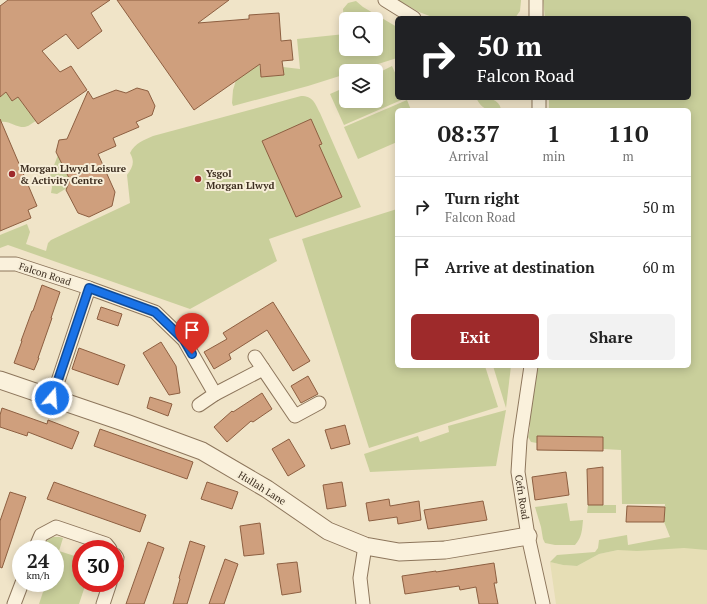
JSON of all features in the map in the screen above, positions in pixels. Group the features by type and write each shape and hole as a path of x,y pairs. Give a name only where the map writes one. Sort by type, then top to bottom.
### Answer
{"street":[{"path":"385,0 411,16"},
{"path":"536,0 536,16"},
{"name":"Falcon Road","path":"0,264 16,264 155,312 184,340 215,394"},
{"path":"52,398 89,288"},
{"path":"255,357 295,416 319,403"},
{"name":"Cefn Road","path":"531,368 520,440 518,472 528,536 543,604"},
{"path":"199,405 215,394 263,369"},
{"name":"Hullah Lane","path":"0,380 126,423 202,451 267,489 328,531 365,546 399,552 445,550 528,536"},
{"path":"39,540 41,535 56,527 94,540"},
{"path":"363,604 360,578 365,546"},
{"path":"14,604 19,592"},
{"path":"103,604 107,592"}],"shaded area":[{"path":"707,546 707,604 556,604 550,562 577,566 599,554 618,550"}],"green space":[{"path":"398,0 521,0 520,11 516,16 430,16 419,12"},
{"path":"543,0 707,0 707,550 684,548 637,551 618,550 599,554 577,566 550,562 557,555 595,552 598,548 599,540 627,535 628,545 670,537 664,522 665,504 622,504 621,450 603,449 603,437 537,436 537,443 531,442 528,437 530,428 529,417 537,368 691,368 691,108 549,108 549,100 691,100 691,16 545,16"},
{"path":"356,1 372,12 343,12 343,9 348,3"},
{"path":"383,19 395,26 395,59 378,64 339,64 339,76 233,106 233,90 236,80 259,63 261,77 283,75 283,67 300,69 297,39 339,35 339,56 383,56"},
{"path":"392,66 395,73 395,100 401,100 344,125 330,94 339,90 339,108 383,108 383,70"},
{"path":"6,92 12,101 18,97 36,121 24,127 6,122 0,122 0,97"},
{"path":"301,96 308,97 317,106 361,207 269,239 277,261 190,309 8,245 0,248 0,235 27,224 30,232 26,244 46,251 48,243 51,240 130,203 127,175 133,164 130,153 137,144 143,140"},
{"path":"407,100 410,108 395,108 395,143 358,159 344,127"},
{"path":"477,100 494,100 500,108 485,108"},
{"path":"58,155 70,180 67,188 57,194 51,193 52,187 49,178"},
{"path":"395,210 395,368 486,368 498,407 369,448 302,239"},
{"path":"494,368 511,368 506,408"},
{"path":"506,410 496,466 370,472 364,454 418,436 420,442 449,432 448,426"},
{"path":"567,503 570,521 583,520 579,539 575,545 555,545 545,543 535,507"},
{"path":"588,505 616,505 616,513 587,513"},
{"path":"53,537 63,538 62,540 48,540"},
{"path":"64,553 72,555 72,592 83,592 79,604 39,604 43,592 64,592"}],"building":[{"path":"8,0 110,0 91,13 102,31 78,49 66,34 42,51 60,72 71,66 87,90 38,124 18,97 12,101 6,92 0,97 0,6"},
{"path":"117,0 229,0 198,23 249,19 249,15 279,13 281,41 291,40 293,60 282,61 284,75 261,77 260,64 194,110"},
{"path":"137,88 148,91 155,106 152,115 136,122 139,127 113,138 116,146 98,154 115,192 112,206 89,217 78,213 66,190 70,180 56,152 59,140 67,139 88,91 93,99 116,90 126,93"},
{"name":"Morgan Llwyd Leisure & Activity Centre","path":"0,119 37,206 28,210 31,218 0,231"},
{"path":"311,119 322,144 319,145 342,197 296,217 262,141"},
{"path":"42,285 60,292 34,370 14,363"},
{"path":"273,302 310,361 293,371 267,330 229,354 231,359 214,369 204,352 227,339 223,333"},
{"path":"101,307 122,314 118,326 97,319"},
{"path":"161,342 176,366 180,393 169,395 143,353"},
{"path":"79,348 125,365 118,385 72,369"},
{"path":"308,376 318,394 301,403 291,386"},
{"path":"262,393 272,409 253,422 251,421 227,442 214,427 232,411 233,412"},
{"path":"150,397 172,404 168,416 147,408"},
{"path":"2,408 47,424 48,420 79,432 72,449 28,432 27,436 0,427 0,415"},
{"path":"345,425 350,444 331,449 325,430"},
{"path":"100,429 193,462 187,479 94,446"},
{"path":"537,436 603,437 603,451 537,450"},
{"path":"289,439 305,466 288,476 272,449"},
{"path":"603,467 603,505 588,505 587,469"},
{"path":"566,472 569,495 535,500 532,477"},
{"path":"54,482 146,515 140,532 47,499"},
{"path":"207,482 238,492 232,509 201,499"},
{"path":"342,482 346,506 327,509 323,485"},
{"path":"10,492 26,497 2,568 0,567 0,521"},
{"path":"389,499 390,506 419,501 421,520 398,524 397,517 369,521 366,503"},
{"path":"483,501 487,520 428,529 424,510"},
{"path":"627,506 665,507 664,522 626,522"},
{"path":"260,523 264,554 244,556 240,526"},
{"path":"190,541 205,546 187,604 173,604 179,578"},
{"path":"148,542 164,548 144,604 126,604"},
{"path":"225,559 238,564 224,604 209,604"},
{"path":"297,562 301,592 282,595 277,564"},
{"path":"494,563 497,583 494,583 498,604 479,604 476,587 460,590 459,586 405,594 402,576"}],"place":[{"name":"Morgan Llwyd Leisure & Activity Centre","path":"12,174"},
{"name":"Ysgol Morgan Llwyd","path":"198,179"}],"route":[{"path":"52,398 89,288 155,312 184,340 192,354"}]}
